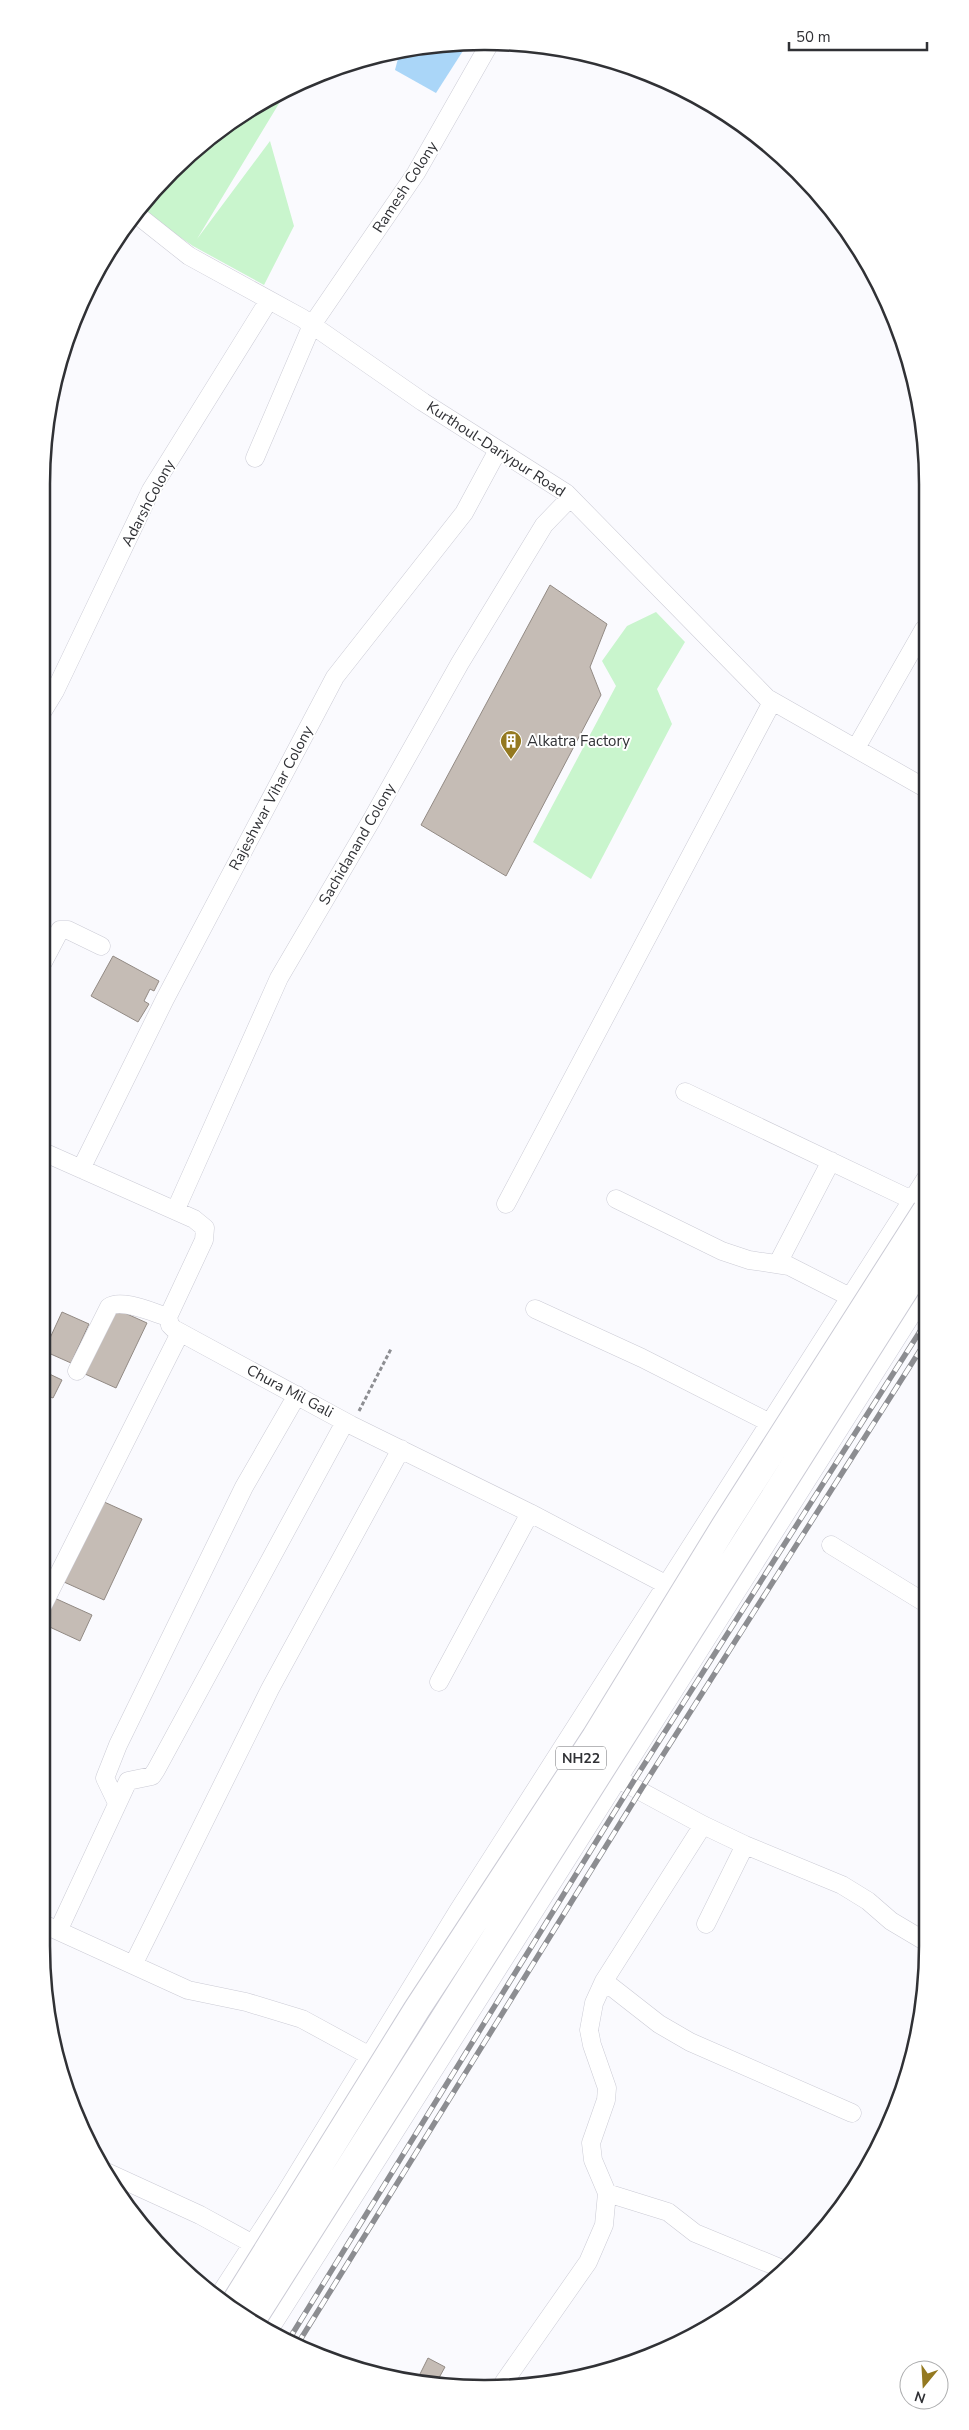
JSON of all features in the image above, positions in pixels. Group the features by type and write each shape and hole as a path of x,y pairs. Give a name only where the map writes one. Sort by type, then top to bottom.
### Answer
{"highway":[{"name":"NH22","path":"235,2301 417,2009 595,1737 919,1205"},
{"name":"NH22","path":"256,2315 919,1268"}],"street":[{"name":"Ramesh Colony","path":"255,458 312,325 416,173 486,50"},
{"name":"Kurthoul-Dariypur Road","path":"141,218 189,256 312,325 422,402 570,498 772,702 919,785"},
{"name":"AdarshColony","path":"50,699 151,490 269,300"},
{"name":"Rajeshwar Vihar Colony","path":"81,1169 165,999 335,677 464,513 498,450"},
{"name":"Sachidanand Colony","path":"176,1210 279,978 372,821 475,638 544,525 570,498"},
{"path":"856,748 919,637"},
{"path":"506,1204 772,702"},
{"path":"50,949 60,930 72,931 101,946"},
{"path":"222,2291 421,1972 850,1297 919,1205 831,1161 684,1092"},
{"path":"50,1155 202,1223 205,1233 168,1317 122,1303 113,1304 109,1307 77,1371"},
{"path":"778,1264 831,1161"},
{"path":"616,1199 734,1256 778,1264 803,1272 850,1297"},
{"path":"273,2325 919,1303"},
{"path":"535,1309 642,1358 770,1424"},
{"name":"Chura Mil Gali","path":"168,1317 170,1325 180,1332 348,1423 530,1513 667,1585"},
{"path":"50,1591 180,1332"},
{"path":"117,1803 105,1778 118,1745 244,1487 297,1395"},
{"path":"59,1929 128,1781 152,1776 156,1770 348,1423"},
{"path":"133,1964 270,1689 400,1449"},
{"path":"439,1682 530,1513"},
{"path":"699,1535 750,1570"},
{"path":"830,1545 919,1599"},
{"path":"618,1779 703,1825 745,1845 842,1885 868,1901 891,1921 919,1938"},
{"path":"506,2379 588,2262 604,2225 607,2193 591,2151 592,2137 607,2093 605,2080 592,2045 589,2030 594,2003 604,1981 703,1825"},
{"path":"706,1924 745,1845"},
{"path":"50,1926 188,1990 246,2002 302,2019 370,2056"},
{"path":"421,1972 474,2006"},
{"path":"604,1981 659,2024 690,2042 852,2113"},
{"path":"121,2184 200,2215 252,2244"},
{"path":"607,2193 668,2212 695,2233 777,2267"}],"path":[{"path":"348,1423 391,1349"}],"green space":[{"path":"281,101 197,239 270,141 294,226 264,285 193,246 145,213 177,177 198,158 243,123"},
{"path":"656,612 685,642 657,689 672,724 591,879 533,842 616,686 602,661 627,626"}],"water":[{"path":"463,51 436,93 395,70 398,58"}],"building":[{"name":"Alkatra Factory","path":"550,585 607,624 590,667 601,695 506,876 421,825"},
{"path":"113,956 159,981 154,991 150,989 144,1001 149,1004 138,1022 91,996"},
{"path":"116,1309 147,1323 116,1388 85,1374"},
{"path":"62,1312 89,1324 71,1363 50,1354 50,1338"},
{"path":"50,1374 62,1380 53,1398 50,1397"},
{"path":"102,1501 142,1519 104,1600 64,1582"},
{"path":"50,1596 92,1615 80,1641 50,1627"},
{"path":"428,2358 445,2367 439,2377 420,2375"}],"railway":[{"path":"292,2335 633,1782 919,1333"},
{"path":"301,2339 642,1788 919,1352"}],"place":[{"name":"Alkatra Factory","path":"511,760"}]}
